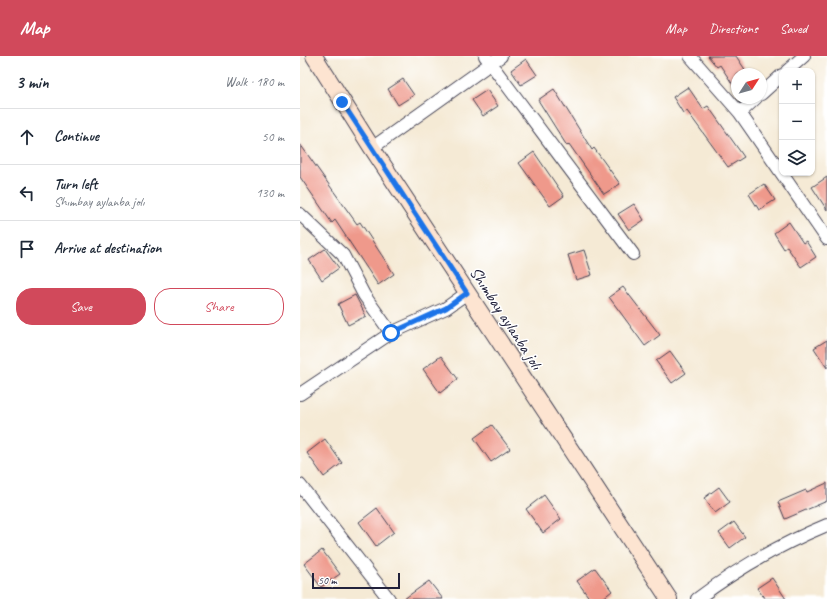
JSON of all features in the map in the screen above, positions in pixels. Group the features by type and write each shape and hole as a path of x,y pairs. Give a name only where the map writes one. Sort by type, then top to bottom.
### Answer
{"main road":[{"name":"Shımbay aylanba jolı","path":"314,56 372,148 668,599"}],"street":[{"path":"372,148 488,59 501,56"},
{"path":"690,56 740,113 827,239"},
{"path":"790,68 804,56"},
{"path":"488,59 633,254"},
{"path":"767,89 779,78"},
{"path":"740,113 750,104"},
{"path":"300,214 343,255 364,295 391,333"},
{"path":"300,394 391,333 446,308 467,293"},
{"path":"300,485 389,599"},
{"path":"697,599 720,582 793,539 827,525"}],"building":[{"path":"708,56 736,56 744,68 731,68 731,82 720,65 717,67"},
{"path":"526,59 537,75 521,85 511,70"},
{"path":"403,79 414,95 398,105 388,89"},
{"path":"688,87 703,109 708,106 744,157 728,167 687,111 683,113 673,97"},
{"path":"554,89 592,150 594,148 620,184 604,194 569,144 567,146 538,100"},
{"path":"487,90 498,106 483,116 472,100"},
{"path":"300,144 357,224 360,222 394,274 378,285 335,220 332,223 300,177"},
{"path":"534,152 564,196 550,206 519,163"},
{"path":"827,177 827,210 812,187"},
{"path":"764,184 775,200 759,210 749,194"},
{"path":"634,204 644,220 629,230 618,214"},
{"path":"789,222 803,243 806,241 816,257 801,267 787,247 784,249 774,233"},
{"path":"325,249 339,268 322,280 309,260"},
{"path":"584,250 592,275 576,280 568,255"},
{"path":"623,287 660,335 645,346 609,297"},
{"path":"355,295 366,316 348,325 338,304"},
{"path":"827,340 827,368 814,348"},
{"path":"670,351 686,373 672,383 656,361"},
{"path":"441,356 458,379 440,393 423,369"},
{"path":"492,425 510,449 491,462 474,438"},
{"path":"325,439 342,463 324,477 307,453"},
{"path":"827,483 827,501 785,519 778,502"},
{"path":"719,487 730,502 715,513 704,498"},
{"path":"544,495 561,519 543,533 526,509"},
{"path":"377,508 394,532 376,546 359,522"},
{"path":"734,522 745,537 730,548 719,533"},
{"path":"322,550 340,574 321,587 304,564"},
{"path":"595,568 612,591 602,599 590,599 577,581"},
{"path":"772,578 786,599 765,599 757,588"},
{"path":"429,581 443,599 404,599"}],"route":[{"path":"342,102 467,293 446,308 391,333"}]}
